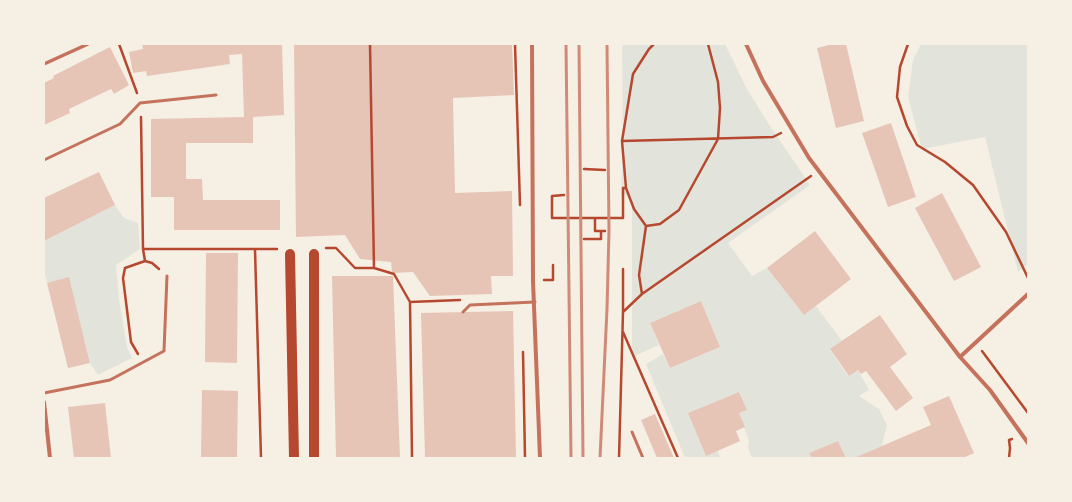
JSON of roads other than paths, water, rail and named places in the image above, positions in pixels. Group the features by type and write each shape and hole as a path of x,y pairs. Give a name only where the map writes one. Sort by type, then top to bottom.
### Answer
{"main road":[{"path":"287,251 294,458"},
{"path":"314,458 318,251"}],"street":[{"path":"44,64 88,44"},
{"path":"532,44 534,302 540,458"},
{"path":"746,44 763,81 791,129 819,171 960,357 990,390 1028,443"},
{"path":"960,357 1028,294"},
{"path":"44,402 50,458"}],"lane":[{"path":"44,160 120,124 140,103 216,95"},
{"path":"44,393 110,380 164,351 167,276"},
{"path":"463,312 470,305 534,302"},
{"path":"632,432 643,458"}],"railway":[{"path":"566,44 571,458"},
{"path":"579,44 583,458"},
{"path":"600,458 609,231 607,44"}]}
